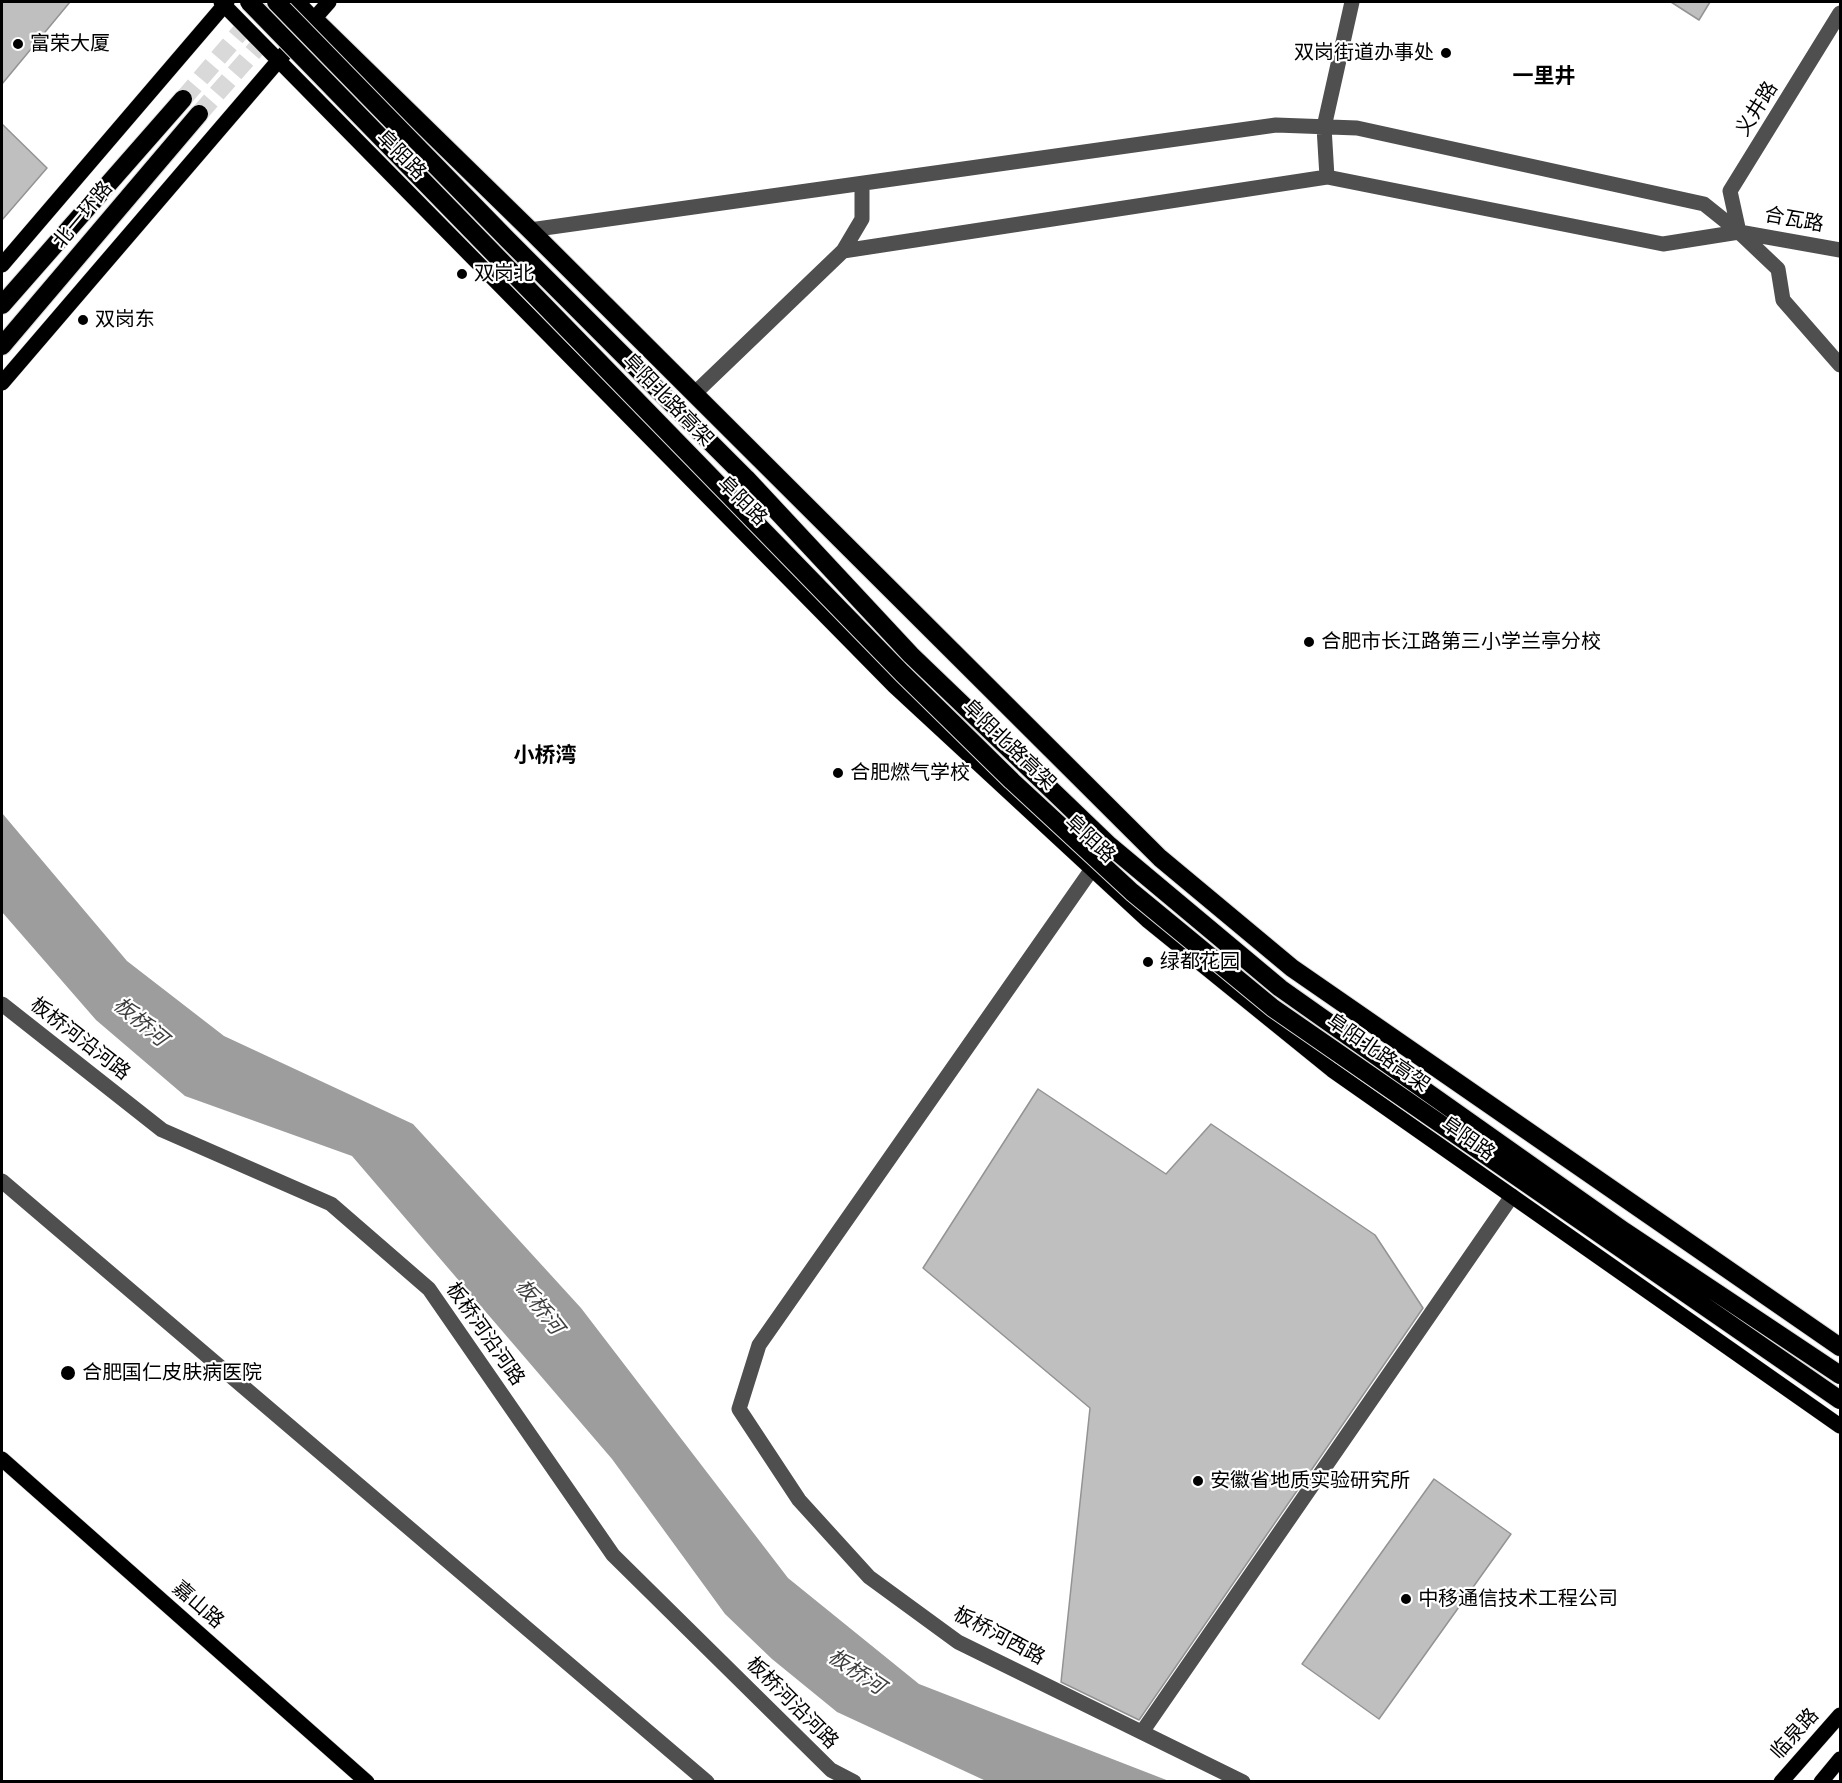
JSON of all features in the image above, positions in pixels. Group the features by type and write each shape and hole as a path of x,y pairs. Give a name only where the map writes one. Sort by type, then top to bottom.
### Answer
{"highway":[{"name":"阜阳北路高架","path":"249,2 902,673 1012,781 1132,892 1273,1008 1840,1400"},
{"name":"阜阳北路高架","path":"276,2 508,240 746,478 911,655 1109,845 1280,988 1624,1232 1840,1375"},
{"path":"314,19 530,230 1152,850 1178,873 1292,968 1840,1347"},
{"name":"北一环路","path":"2,306 183,99"},
{"name":"北一环路","path":"2,346 199,114"}],"main road":[{"path":"298,2 314,19"},
{"path":"2,383 329,2"},
{"path":"2,265 224,3"},
{"name":"阜阳路","path":"224,3 894,686 1148,921 1332,1070 1840,1426"},
{"name":"嘉山路","path":"2,1459 367,1782"},
{"name":"临泉路","path":"1781,1782 1840,1715"},
{"path":"1821,1782 1840,1759"}],"street":[{"path":"1328,177 1324,127 1352,2"},
{"name":"义井路","path":"1739,232 1730,191 1840,13"},
{"path":"530,230 1276,125 1357,128 1704,204 1739,232 1778,269 1783,300 1840,365"},
{"path":"843,251 1328,177 1663,244 1739,232"},
{"path":"694,394 843,251 862,219 862,184"},
{"name":"合瓦路","path":"1739,232 1840,250"},
{"name":"板桥河西路","path":"1092,869 759,1345 739,1409 799,1500 868,1577 958,1642 1243,1782"},
{"name":"板桥河沿河路","path":"2,1004 162,1130 331,1204 429,1290 613,1555 831,1770 854,1782"},
{"path":"2,1181 707,1782"},
{"path":"1142,1732 1512,1196"},
{"path":"1832,1782 1840,1768"}],"water":[{"name":"板桥河","path":"2,813 127,961 224,1036 413,1124 581,1308 788,1578 919,1684 1169,1781 986,1781 837,1712 772,1659 725,1614 612,1459 352,1156 185,1096 96,1020 2,912"}],"building":[{"name":"富荣大厦","path":"2,2 70,2 2,84"},
{"path":"1671,2 1710,2 1699,20"},
{"path":"2,124 47,168 2,220"},
{"name":"安徽省地质实验研究所","path":"1038,1089 1166,1174 1211,1124 1375,1235 1423,1308 1139,1720 1061,1682 1090,1408 923,1268"},
{"name":"中移通信技术工程公司","path":"1434,1479 1511,1534 1379,1719 1302,1664"}],"tunnel":[{"path":"183,99 266,2"},
{"path":"199,114 283,18"}],"place":[{"name":"富荣大厦","path":"18,44"},
{"name":"双岗街道办事处","path":"1446,53"},
{"name":"双岗北","path":"462,274"},
{"name":"双岗东","path":"83,320"},
{"name":"合肥市长江路第三小学兰亭分校","path":"1309,642"},
{"name":"合肥燃气学校","path":"838,773"},
{"name":"绿都花园","path":"1148,962"},
{"name":"合肥国仁皮肤病医院","path":"68,1373"},
{"name":"安徽省地质实验研究所","path":"1198,1481"},
{"name":"中移通信技术工程公司","path":"1406,1599"}],"district":[{"name":"一里井","path":"1544,77"},
{"name":"小桥湾","path":"545,756"}]}
